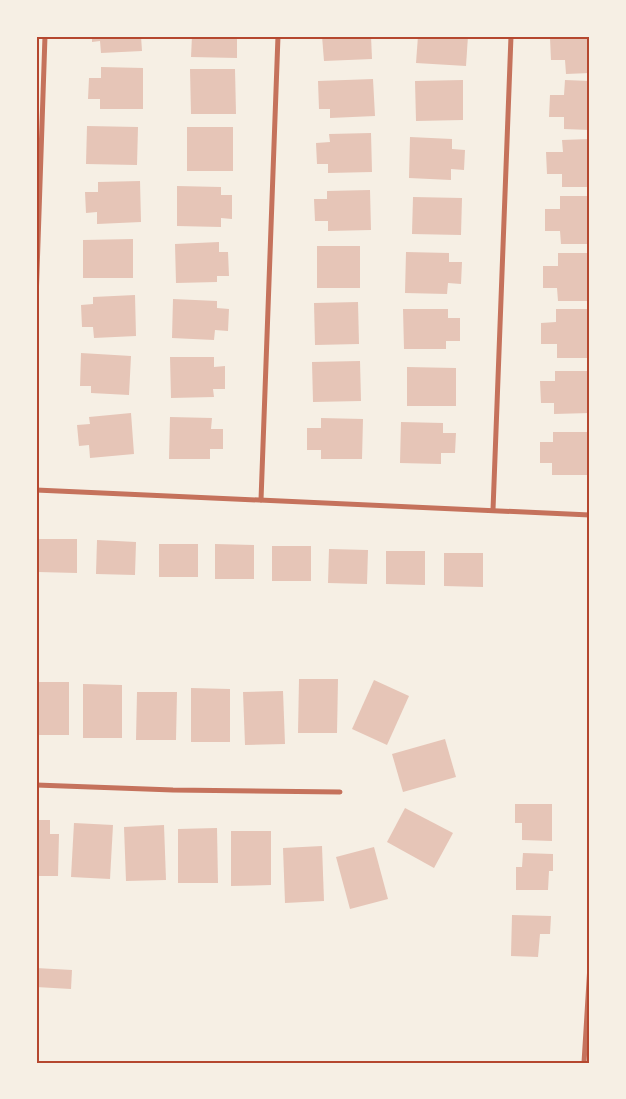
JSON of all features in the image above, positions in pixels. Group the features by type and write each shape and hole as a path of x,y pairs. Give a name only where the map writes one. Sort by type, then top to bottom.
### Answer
{"street":[{"path":"36,301 45,36"},
{"path":"261,500 278,36"},
{"path":"493,510 511,36"},
{"path":"36,490 590,515"},
{"path":"36,785 173,790 340,792"},
{"path":"584,1063 588,1030 590,965"}],"building":[{"path":"92,36 141,36 142,51 101,53 100,41 92,42"},
{"path":"192,36 237,36 237,58 191,57"},
{"path":"322,36 371,36 372,59 324,61"},
{"path":"418,36 468,36 466,66 416,63"},
{"path":"565,36 590,36 590,73 566,74 565,60 551,60 550,38 565,38"},
{"path":"101,67 143,68 143,109 100,109 100,99 88,99 89,78 101,78"},
{"path":"190,69 235,69 236,114 191,114"},
{"path":"373,79 375,116 330,118 330,109 319,109 318,81"},
{"path":"463,80 463,120 416,121 415,81"},
{"path":"565,80 590,81 590,130 564,129 564,117 549,117 550,95 564,95"},
{"path":"87,126 138,127 137,165 86,164"},
{"path":"187,127 233,127 233,171 187,171"},
{"path":"371,133 372,172 328,173 328,164 317,164 316,143 330,142 329,134"},
{"path":"410,137 452,139 452,149 465,150 464,170 451,169 451,180 409,178"},
{"path":"590,139 590,187 562,187 562,174 547,174 546,152 563,152 562,140"},
{"path":"140,181 141,222 97,224 97,212 86,213 85,192 98,192 98,182"},
{"path":"177,186 221,187 221,195 232,195 232,219 221,218 221,227 177,226"},
{"path":"370,190 371,230 328,231 328,221 315,221 314,199 327,199 327,191"},
{"path":"560,196 590,196 590,244 561,244 560,231 545,231 545,209 560,209"},
{"path":"413,197 462,198 461,235 412,234"},
{"path":"133,239 133,278 83,278 83,240"},
{"path":"219,242 219,252 228,252 229,276 217,276 217,282 176,283 175,244"},
{"path":"317,246 360,246 360,288 317,288"},
{"path":"406,252 449,253 449,262 462,262 461,284 448,283 447,294 405,293"},
{"path":"558,253 590,253 590,301 558,301 557,288 543,288 543,266 558,266"},
{"path":"135,295 136,336 94,338 93,327 82,327 81,305 93,304 93,297"},
{"path":"173,299 217,301 217,308 229,309 228,331 215,330 214,340 172,338"},
{"path":"358,302 359,344 315,345 314,303"},
{"path":"403,309 448,309 448,318 460,318 460,341 446,341 446,349 404,349"},
{"path":"556,309 590,309 590,358 557,358 557,344 541,344 541,323 556,322"},
{"path":"81,353 131,356 129,395 91,393 91,386 80,386"},
{"path":"170,357 214,357 214,367 225,366 225,389 213,389 214,397 171,398"},
{"path":"360,361 361,401 313,402 312,362"},
{"path":"407,367 456,368 456,406 407,406"},
{"path":"555,371 590,371 590,413 554,414 554,403 541,403 540,381 555,381"},
{"path":"131,413 134,454 90,458 89,445 79,446 77,425 90,424 89,417"},
{"path":"170,417 212,418 211,429 223,429 223,449 210,449 210,459 169,459"},
{"path":"321,418 363,419 362,459 321,459 321,450 307,450 307,428 321,428"},
{"path":"401,422 443,423 443,433 456,433 455,453 441,453 441,464 400,463"},
{"path":"553,432 590,432 590,475 552,475 552,463 540,463 540,442 553,442"},
{"path":"39,539 77,539 77,573 38,572"},
{"path":"97,540 136,542 135,575 96,574"},
{"path":"159,544 198,544 198,577 159,577"},
{"path":"215,544 254,545 254,579 215,579"},
{"path":"272,546 311,546 311,581 272,581"},
{"path":"329,549 368,550 367,584 328,583"},
{"path":"386,551 425,551 425,585 386,584"},
{"path":"444,553 483,553 483,587 444,586"},
{"path":"299,679 338,679 337,733 298,733"},
{"path":"374,680 409,696 387,745 352,729"},
{"path":"36,682 69,682 69,735 36,735"},
{"path":"83,684 122,685 122,738 83,738"},
{"path":"191,688 230,689 230,742 191,742"},
{"path":"283,691 285,744 245,745 243,692"},
{"path":"137,692 177,692 176,740 136,740"},
{"path":"445,739 456,777 403,792 392,754"},
{"path":"515,804 552,804 552,841 522,840 522,823 515,823"},
{"path":"405,808 453,833 434,868 387,842"},
{"path":"36,820 50,820 50,834 59,834 58,876 36,876"},
{"path":"74,823 113,825 110,879 71,877"},
{"path":"164,825 166,880 126,881 124,827"},
{"path":"217,828 218,883 178,883 178,829"},
{"path":"231,831 271,831 271,885 231,886"},
{"path":"322,846 324,901 285,903 283,848"},
{"path":"374,847 388,899 350,909 336,857"},
{"path":"523,853 553,854 553,871 549,871 548,890 516,890 516,867 522,867"},
{"path":"512,915 551,916 550,934 540,934 538,957 511,956"},
{"path":"36,968 72,970 71,989 36,987"}]}
